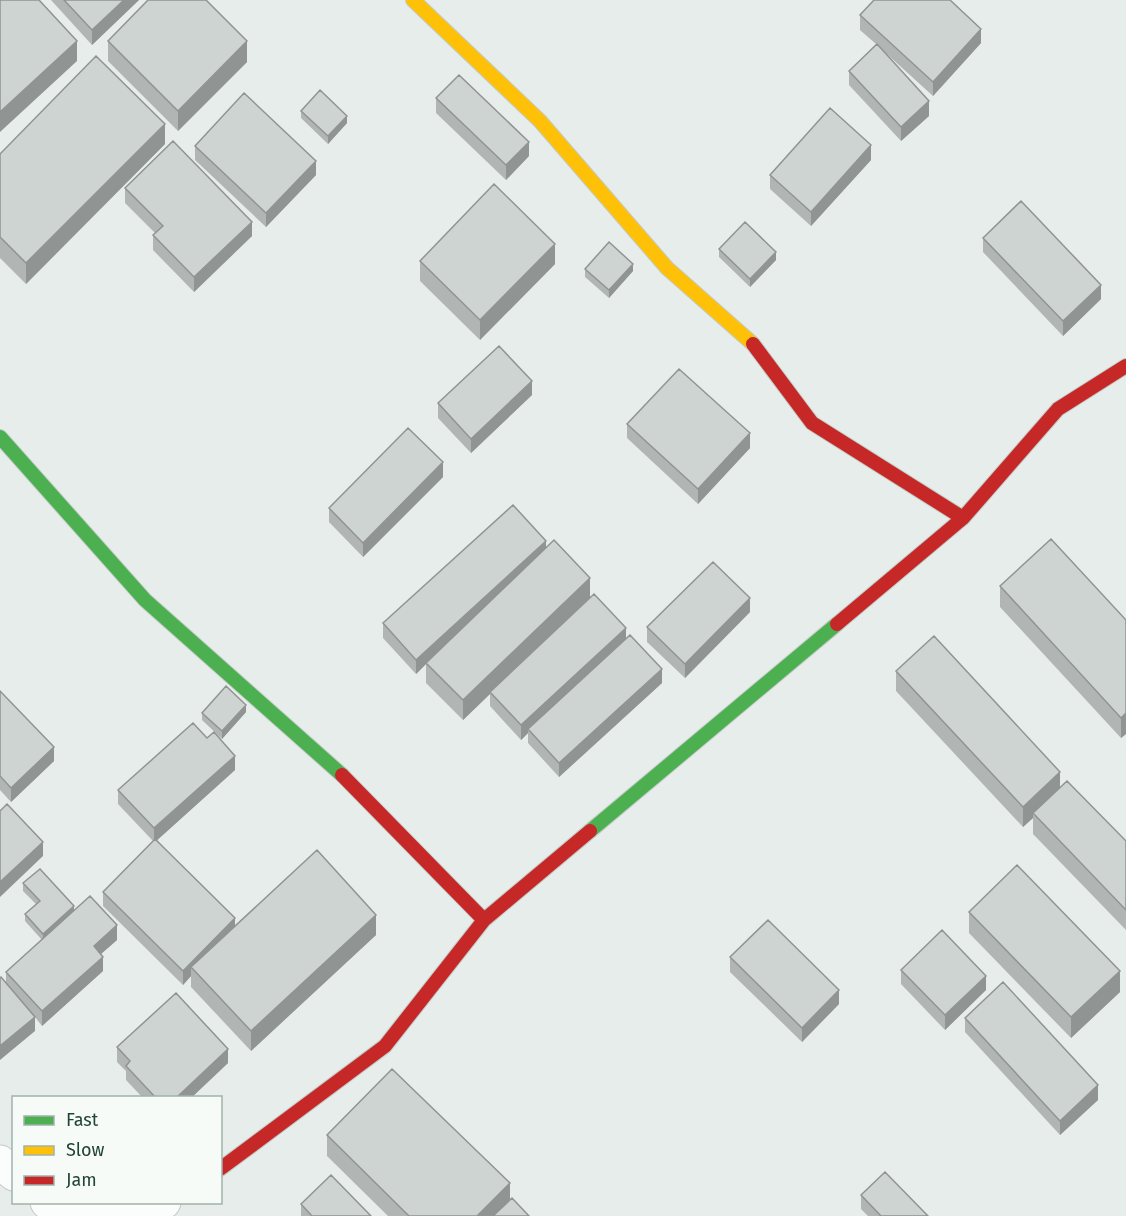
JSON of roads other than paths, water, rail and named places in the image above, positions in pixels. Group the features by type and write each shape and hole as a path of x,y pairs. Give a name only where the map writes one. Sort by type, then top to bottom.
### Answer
{"street":[{"path":"413,0 540,121 666,268 752,343 812,423 963,519"},
{"path":"222,1168 385,1046 484,920 963,519 1058,409 1126,366"},
{"path":"0,437 145,600 333,766 484,920"},
{"path":"0,1162 12,1172"},
{"path":"48,1204 58,1212 152,1204"}]}
